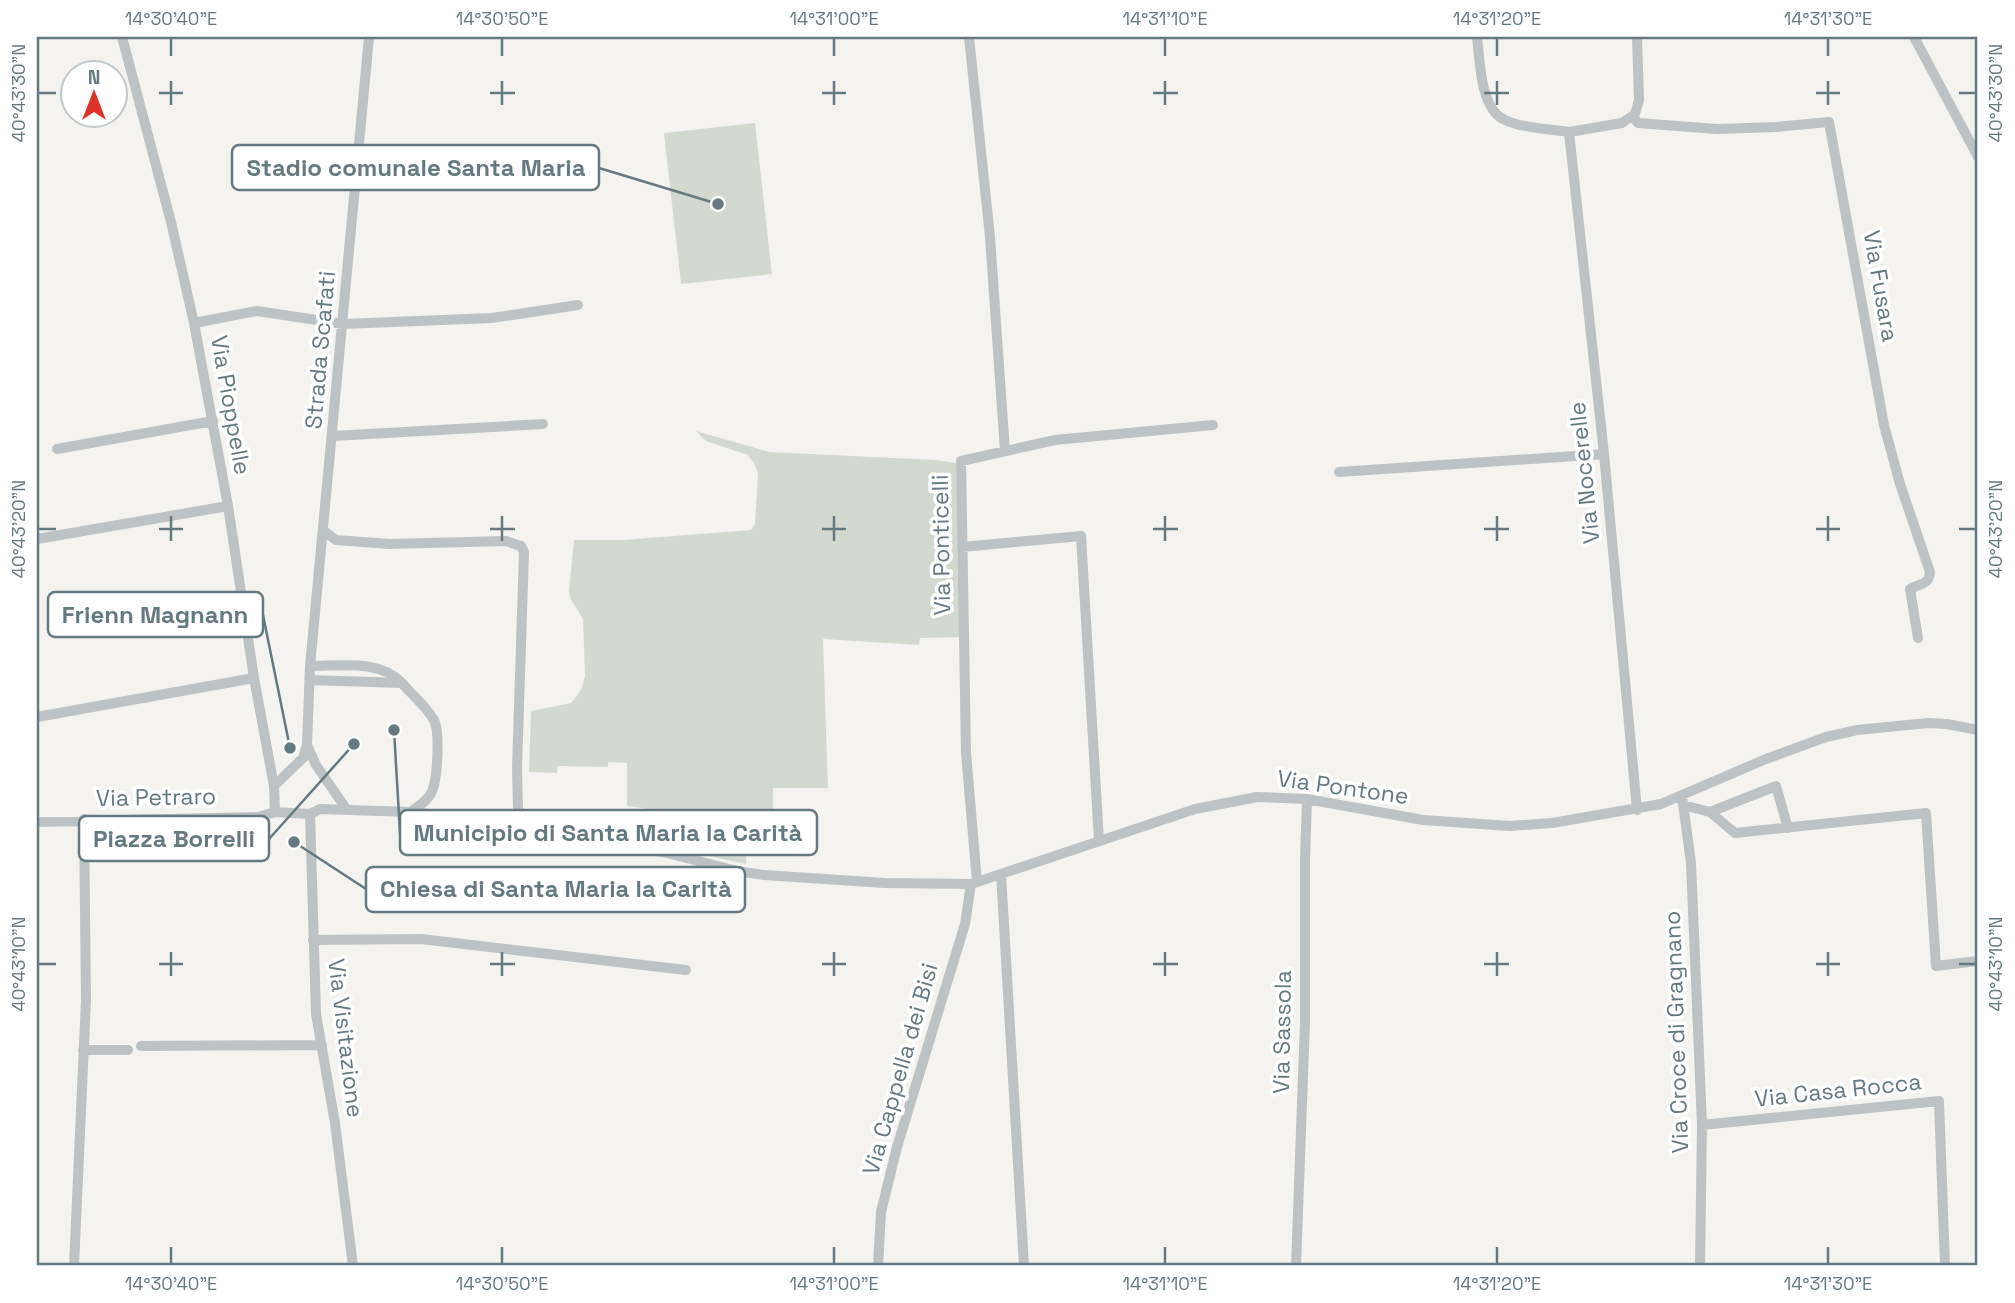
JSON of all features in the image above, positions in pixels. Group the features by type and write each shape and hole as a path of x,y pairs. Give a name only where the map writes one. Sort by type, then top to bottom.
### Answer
{"street":[{"name":"Via Pioppelle","path":"122,37 171,222 194,323 228,506 254,678 274,786 275,813"},
{"name":"Strada Scafati","path":"310,680 369,37"},
{"path":"969,37 991,251 1005,451"},
{"path":"1477,37 1482,75 1492,111 1511,123 1569,132 1622,123 1632,116 1639,100 1637,37"},
{"path":"1914,37 1978,157"},
{"name":"Via Fusara","path":"1632,116 1638,123 1717,129 1829,122 1884,425 1900,484 1930,572 1930,579 1926,583 1910,589 1919,638"},
{"name":"Via Nocerelle","path":"1569,132 1604,454 1637,810"},
{"path":"194,323 257,310 343,324 492,318 578,304"},
{"path":"57,449 213,421"},
{"path":"333,436 543,424"},
{"name":"Via Ponticelli","path":"974,883 965,753 961,461 1055,440 1213,425"},
{"path":"1339,472 1604,454"},
{"path":"37,539 228,506"},
{"path":"324,531 336,540 375,543 506,541 521,546 518,809 528,825"},
{"path":"962,547 1080,536 1099,841"},
{"path":"307,745 316,765 347,810 410,812 425,802 432,793 435,782 437,727 429,713 402,683 394,675 377,667 310,666"},
{"path":"37,717 254,678"},
{"path":"274,786 303,758 307,745 310,680 402,683"},
{"name":"Via Pontone","path":"410,812 528,825 751,873 885,883 974,883 1205,807 1257,797 1307,799 1423,820 1510,826 1563,822 1683,801 1766,759 1826,737 1857,730 1928,723 1978,730"},
{"path":"1710,812 1776,786 1788,828"},
{"name":"Via Sassola","path":"1296,1266 1305,1022 1307,799"},
{"path":"1683,801 1710,812 1735,833 1926,813 1936,966 1978,961"},
{"name":"Via Croce di Gragnano","path":"1683,801 1691,863 1702,1125 1700,1266"},
{"name":"Via Petraro","path":"37,818 258,817 275,813 310,814 320,809 347,810"},
{"path":"506,822 518,809"},
{"name":"Via Visitazione","path":"310,814 316,1014 335,1123 353,1266"},
{"path":"74,1266 86,988 84,819"},
{"path":"1001,874 1024,1266"},
{"name":"Via Cappella dei Bisi","path":"878,1266 881,1212 897,1147 965,924 974,883"},
{"path":"313,940 421,939 686,970"},
{"path":"141,1046 321,1045"},
{"path":"83,1050 128,1050"},
{"name":"Via Casa Rocca","path":"1702,1125 1939,1101 1945,1266"}],"shaded area":[{"path":"755,123 772,274 681,284 664,133"},
{"path":"696,431 769,452 956,463 962,637 920,638 919,645 823,639 828,788 773,788 773,830 763,830 764,842 747,842 746,864 651,844 656,810 627,806 627,763 608,762 608,767 558,766 557,773 529,772 531,711 571,703 581,690 585,676 583,619 570,598 569,590 574,540 623,540 751,530 755,524 758,473 754,463 748,455 706,441"}],"place":[{"name":"Stadio comunale Santa Maria","path":"718,204"},
{"name":"Municipio di Santa Maria la Carità","path":"394,730"},
{"name":"Piazza Borrelli","path":"354,744"},
{"name":"Frienn Magnann","path":"290,748"},
{"name":"Chiesa di Santa Maria la Carità","path":"294,842"}]}
